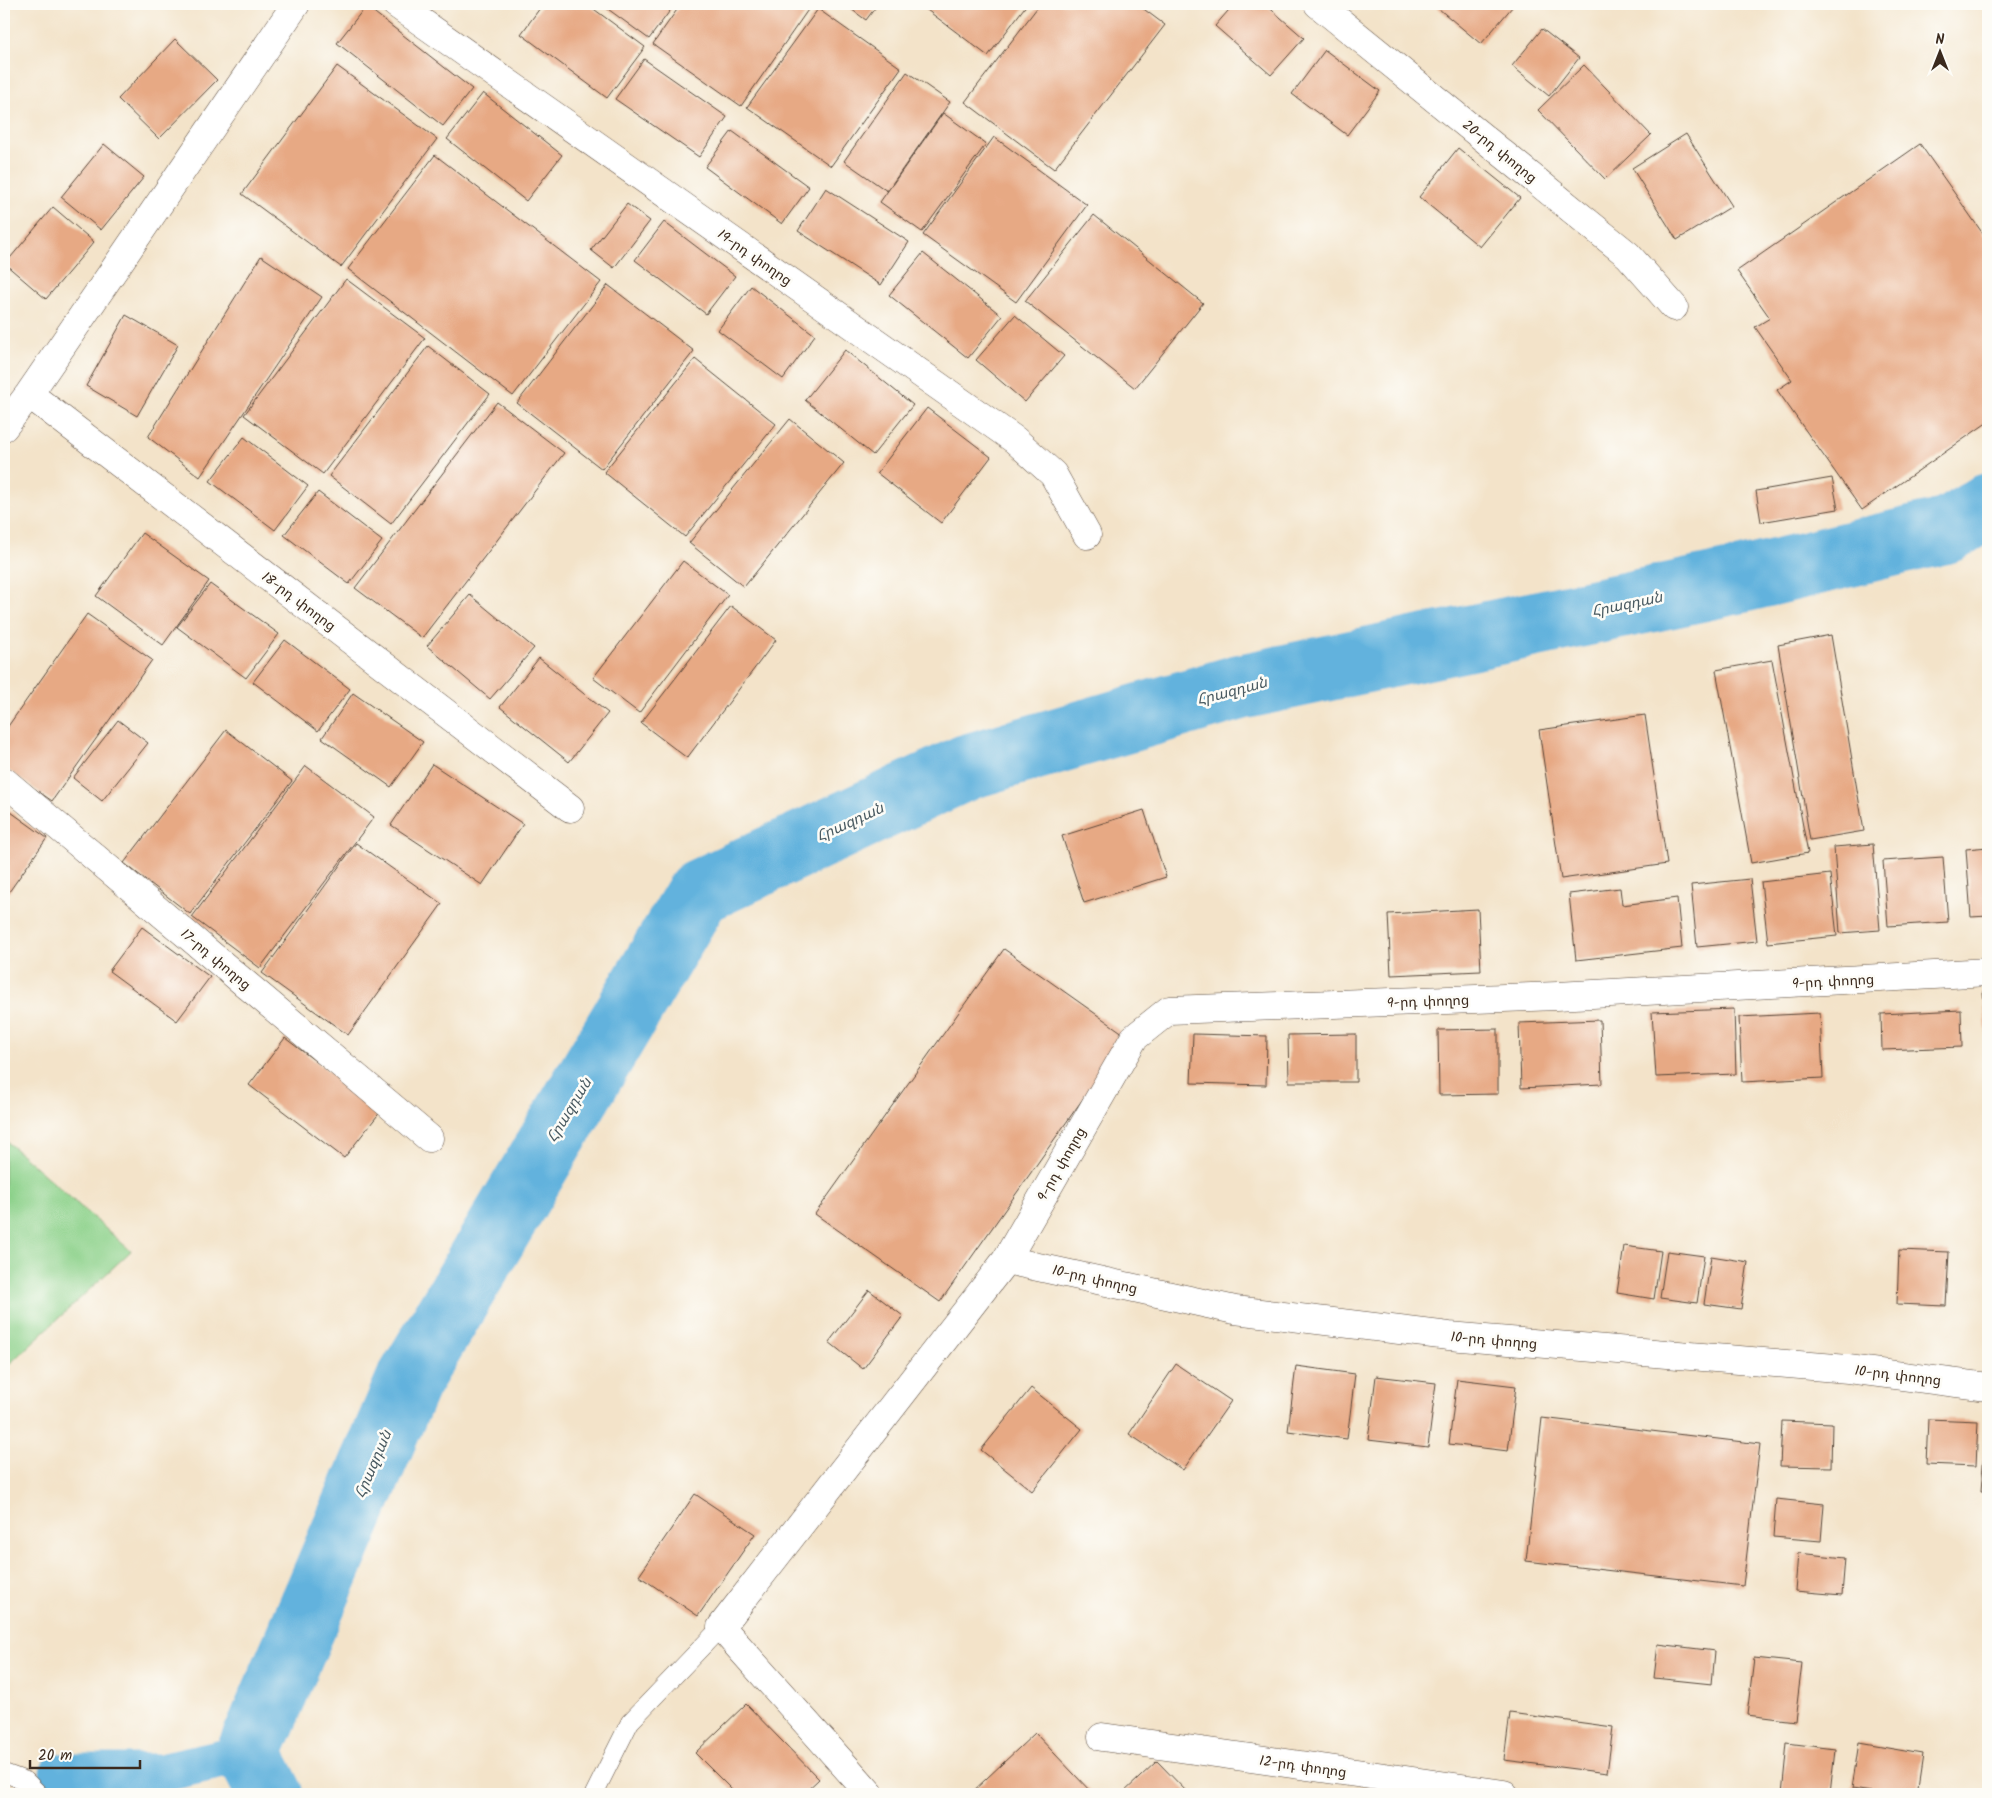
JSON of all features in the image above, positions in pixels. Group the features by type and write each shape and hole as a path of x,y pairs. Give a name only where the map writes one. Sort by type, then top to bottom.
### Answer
{"street":[{"path":"4,427 29,394 296,4"},
{"name":"19-րդ փողոց","path":"396,4 1015,440 1053,474 1088,535"},
{"name":"20-րդ փողոց","path":"1318,4 1628,254 1674,307"},
{"name":"18-րդ փողոց","path":"29,394 570,808"},
{"name":"17-րդ փողոց","path":"4,781 429,1138"},
{"name":"9-րդ փողոց","path":"721,1628 1006,1260 1134,1038 1169,1010 1557,996 1988,972"},
{"name":"10-րդ փողոց","path":"1006,1260 1235,1310 1449,1336 1848,1369 1988,1387"},
{"path":"721,1628 870,1794"},
{"name":"12-րդ փողոց","path":"1102,1737 1504,1794"}],"lane":[{"path":"594,1794 630,1722 721,1628"},
{"path":"4,1773 26,1781 39,1794"}],"green space":[{"path":"4,1139 131,1251 4,1369"}],"building":[{"path":"543,4 587,4 645,47 607,98 521,34"},
{"path":"601,4 675,4 649,39"},
{"path":"681,4 812,4 741,106 653,44"},
{"path":"844,4 878,4 866,20"},
{"path":"919,4 1027,4 988,56"},
{"path":"1040,4 1137,4 1165,25 1054,169 965,102"},
{"path":"1234,4 1265,4 1304,38 1271,75 1215,26"},
{"path":"1433,4 1511,4 1513,6 1481,44"},
{"path":"366,6 472,89 443,126 337,43"},
{"path":"818,9 901,68 831,166 747,107"},
{"path":"1542,29 1579,58 1549,96 1512,66"},
{"path":"175,39 217,80 159,139 118,99"},
{"path":"1325,50 1380,91 1347,135 1292,94"},
{"path":"644,59 727,117 699,157 615,99"},
{"path":"1584,65 1651,135 1605,179 1538,110"},
{"path":"337,66 437,139 341,267 242,194"},
{"path":"907,72 950,102 887,191 844,161"},
{"path":"483,93 562,155 526,201 447,139"},
{"path":"943,113 986,144 922,232 880,202"},
{"path":"732,131 809,187 782,224 705,167"},
{"path":"1686,134 1732,206 1677,240 1632,168"},
{"path":"994,137 1087,205 1016,302 923,235"},
{"path":"104,144 144,177 101,230 61,197"},
{"path":"1920,144 1988,241 1988,422 1862,510 1777,390 1792,380 1755,327 1770,318 1737,271"},
{"path":"1458,148 1520,198 1480,247 1419,197"},
{"path":"435,155 601,282 513,396 348,269"},
{"path":"826,188 909,242 881,285 798,231"},
{"path":"627,204 650,221 614,268 591,250"},
{"path":"53,207 94,242 46,299 5,264"},
{"path":"1094,215 1203,303 1135,388 1025,301"},
{"path":"664,222 735,276 706,314 635,260"},
{"path":"923,253 1002,316 968,358 889,295"},
{"path":"261,256 322,297 200,477 148,437"},
{"path":"346,279 425,338 323,474 244,415"},
{"path":"608,285 694,351 602,469 517,403"},
{"path":"751,286 815,335 783,379 718,330"},
{"path":"126,315 178,345 137,416 86,386"},
{"path":"1015,315 1064,356 1025,402 976,360"},
{"path":"428,346 490,394 391,524 329,476"},
{"path":"845,350 913,405 873,455 805,400"},
{"path":"695,359 776,424 685,537 604,472"},
{"path":"497,402 564,453 422,638 355,588"},
{"path":"927,408 991,457 941,523 877,473"},
{"path":"790,419 844,463 744,587 689,543"},
{"path":"244,437 308,486 275,530 210,481"},
{"path":"1832,478 1838,509 1761,522 1756,491"},
{"path":"318,492 382,541 349,584 284,535"},
{"path":"142,533 209,581 163,645 96,596"},
{"path":"683,561 728,595 639,713 593,678"},
{"path":"210,584 279,634 246,678 177,627"},
{"path":"470,595 534,648 490,699 427,646"},
{"path":"731,606 776,640 687,758 641,723"},
{"path":"87,614 152,660 52,801 4,767 4,732"},
{"path":"1831,635 1864,831 1810,840 1778,645"},
{"path":"285,640 350,689 318,731 253,682"},
{"path":"539,658 608,713 569,762 500,707"},
{"path":"1772,660 1808,853 1751,863 1716,670"},
{"path":"353,693 423,742 391,787 322,738"},
{"path":"1645,715 1667,864 1561,879 1539,730"},
{"path":"118,720 148,743 102,801 73,778"},
{"path":"226,730 292,781 190,914 124,863"},
{"path":"432,764 523,824 482,885 391,825"},
{"path":"306,766 374,817 260,968 192,917"},
{"path":"4,807 47,838 4,899"},
{"path":"1144,810 1166,877 1084,903 1062,836"},
{"path":"356,843 442,904 348,1035 262,973"},
{"path":"1873,844 1880,930 1840,933 1834,847"},
{"path":"1988,847 1988,916 1971,917 1966,849"},
{"path":"1943,857 1948,922 1888,926 1883,861"},
{"path":"1830,874 1837,936 1768,943 1761,882"},
{"path":"1750,879 1757,941 1697,947 1691,885"},
{"path":"1620,888 1622,905 1677,898 1682,948 1576,960 1569,894"},
{"path":"1478,909 1481,971 1391,975 1388,914"},
{"path":"142,927 210,977 177,1021 109,971"},
{"path":"1004,949 1127,1036 940,1302 815,1214"},
{"path":"1983,991 1988,991 1988,1043 1987,1043"},
{"path":"1734,1009 1736,1074 1656,1077 1652,1012"},
{"path":"1961,1010 1962,1047 1882,1050 1881,1014"},
{"path":"1820,1013 1823,1078 1742,1082 1739,1017"},
{"path":"1600,1020 1602,1084 1521,1088 1519,1023"},
{"path":"1498,1029 1498,1094 1439,1095 1438,1030"},
{"path":"1193,1034 1267,1036 1266,1085 1191,1083"},
{"path":"1356,1034 1356,1082 1289,1082 1288,1035"},
{"path":"285,1038 381,1111 344,1158 249,1085"},
{"path":"1624,1246 1661,1251 1654,1299 1617,1293"},
{"path":"1899,1250 1949,1252 1946,1306 1897,1304"},
{"path":"1667,1251 1704,1256 1697,1303 1660,1298"},
{"path":"1711,1256 1748,1262 1741,1309 1704,1304"},
{"path":"869,1290 903,1316 863,1369 829,1342"},
{"path":"1176,1364 1231,1401 1183,1470 1129,1434"},
{"path":"1296,1366 1355,1374 1347,1439 1288,1431"},
{"path":"1376,1376 1436,1383 1428,1447 1368,1440"},
{"path":"1457,1379 1516,1386 1508,1451 1449,1444"},
{"path":"1031,1388 1082,1429 1032,1491 981,1450"},
{"path":"1542,1418 1760,1444 1743,1586 1526,1561"},
{"path":"1928,1419 1978,1421 1976,1466 1926,1464"},
{"path":"1782,1421 1832,1423 1831,1467 1780,1466"},
{"path":"1986,1427 1988,1427 1988,1491 1981,1491"},
{"path":"695,1494 755,1534 698,1616 639,1576"},
{"path":"1776,1499 1824,1504 1821,1541 1773,1537"},
{"path":"1798,1553 1845,1558 1842,1595 1795,1591"},
{"path":"1658,1644 1715,1651 1712,1684 1654,1678"},
{"path":"1754,1658 1802,1663 1795,1721 1747,1715"},
{"path":"746,1704 819,1779 803,1794 736,1794 695,1753"},
{"path":"1510,1713 1613,1727 1607,1773 1504,1760"},
{"path":"1035,1733 1093,1794 970,1794"},
{"path":"1787,1743 1835,1749 1830,1794 1782,1794"},
{"path":"1859,1743 1922,1754 1916,1794 1885,1794 1852,1789"},
{"path":"1157,1761 1189,1794 1122,1794"}],"waterway":[{"name":"Հրազդան","path":"270,1794 249,1753 408,1382 699,892 967,767 1240,687 1742,580 1949,530 1988,506"},
{"path":"59,1773 161,1773 249,1753"}]}
